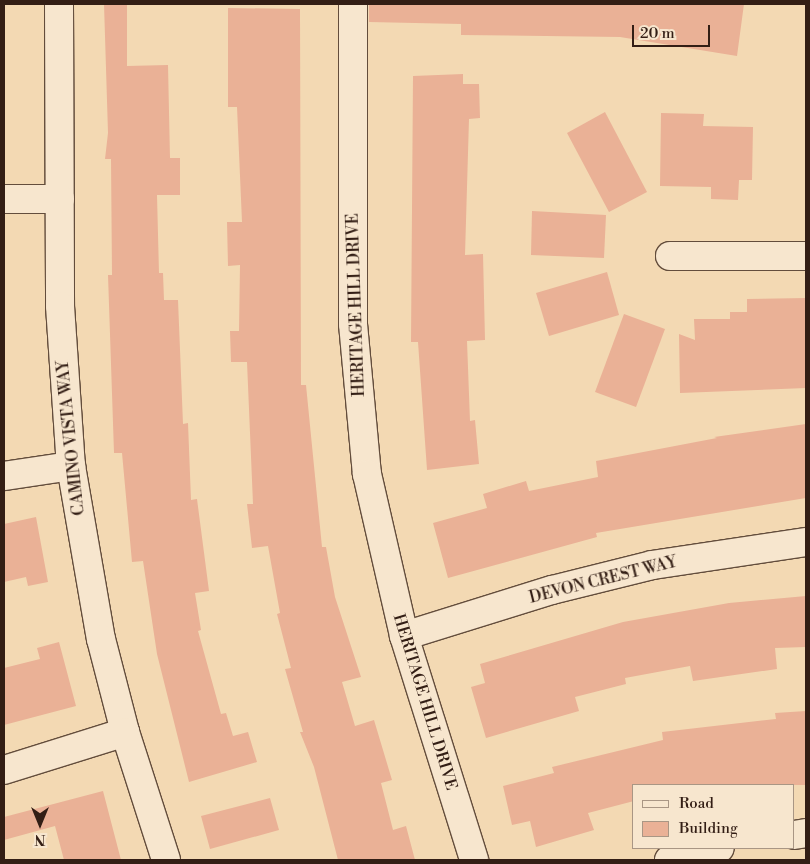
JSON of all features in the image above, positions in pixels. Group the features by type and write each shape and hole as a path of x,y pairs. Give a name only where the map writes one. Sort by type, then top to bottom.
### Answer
{"street":[{"name":"CAMINO VISTA WAY","path":"59,4 60,306 71,466 86,564 125,732 166,860"},
{"name":"HERITAGE HILL DRIVE","path":"353,4 353,324 357,389 367,474 404,636 474,860"},
{"path":"4,199 60,199"},
{"path":"670,256 806,256"},
{"path":"4,476 71,466"},
{"name":"DEVON CREST WAY","path":"404,636 552,590 652,566 806,542"},
{"path":"4,770 125,732"},
{"path":"669,860 716,849"}],"building":[{"path":"104,4 127,4 127,66 168,65 170,158 180,158 180,195 157,195 159,273 163,273 164,300 178,300 183,424 188,423 191,500 197,499 209,591 195,593 201,630 198,631 221,714 226,713 233,736 248,732 257,762 189,782 157,654 143,561 132,562 122,453 114,453 108,275 112,275 111,159 105,159 108,133"},
{"path":"369,4 744,4 737,56 620,37 461,35 461,24 369,22"},
{"path":"228,8 300,9 301,385 306,385 322,547 326,547 335,597 361,677 342,682 355,726 374,720 392,780 381,783 393,830 406,826 415,860 338,860 314,767 300,732 303,732 285,669 291,668 277,614 280,613 268,546 252,548 247,504 253,504 247,362 231,362 230,331 239,331 240,265 228,266 227,222 242,222 237,107 228,107"},
{"path":"463,74 463,84 479,84 480,118 469,119 465,255 483,254 485,340 467,341 470,421 475,420 479,464 427,470 418,342 411,342 413,76"},
{"path":"605,112 647,192 609,212 567,133"},
{"path":"661,113 704,114 703,126 753,127 752,180 739,180 738,200 711,199 711,187 660,186"},
{"path":"532,211 606,215 604,258 531,255"},
{"path":"607,272 619,315 549,336 536,293"},
{"path":"806,298 806,388 680,393 679,334 695,340 694,319 730,319 730,312 747,312 747,299"},
{"path":"624,314 665,329 636,407 595,392"},
{"path":"806,424 806,498 596,533 597,537 448,578 433,523 487,508 483,494 526,481 529,491 598,477 596,461 717,438 714,437"},
{"path":"36,517 48,582 28,586 26,577 4,582 4,524"},
{"path":"806,596 806,647 775,648 777,669 693,681 690,666 625,678 626,684 575,697 579,711 486,738 471,687 485,683 480,664 623,622 729,603"},
{"path":"59,642 76,706 4,725 4,668 40,659 37,648"},
{"path":"806,711 806,785 632,784 632,802 588,813 594,830 536,847 530,821 512,825 503,786 554,773 552,767 663,740 662,732 776,719 775,713"},
{"path":"103,791 121,860 64,860 55,826 4,840 4,817"},
{"path":"270,798 279,830 210,849 201,816"}]}
